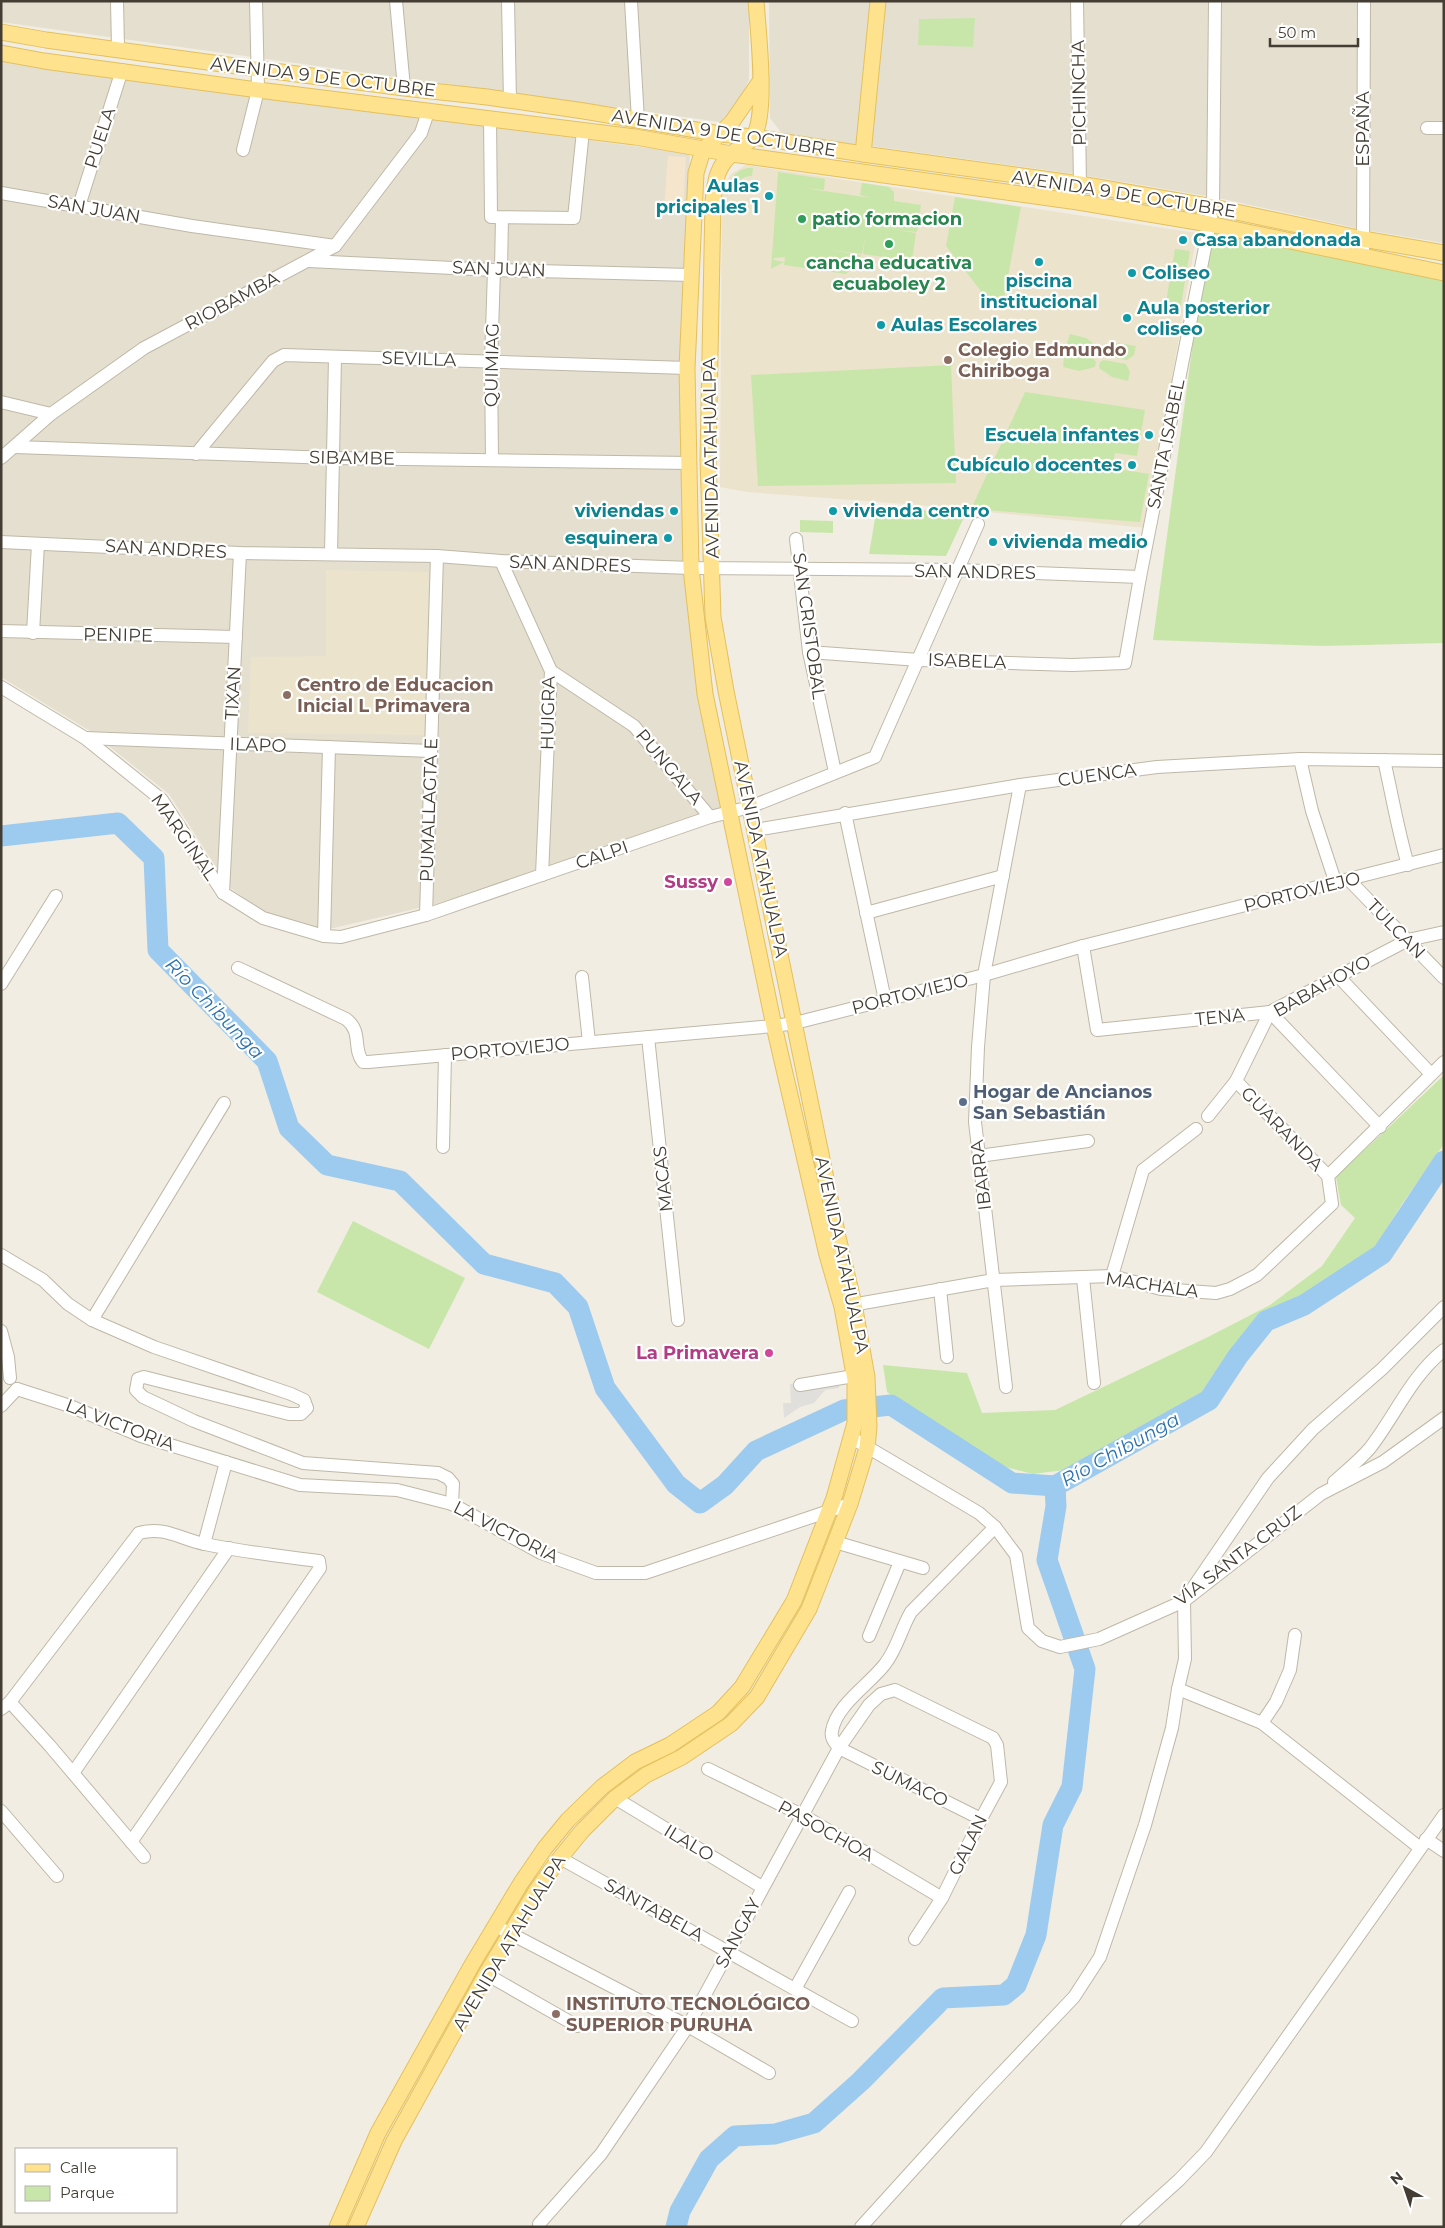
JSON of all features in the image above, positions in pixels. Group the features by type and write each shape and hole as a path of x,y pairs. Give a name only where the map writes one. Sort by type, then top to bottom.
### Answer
{"main road":[{"path":"754,137 761,112 756,1"},
{"path":"864,154 878,1"},
{"name":"AVENIDA 9 DE OCTUBRE","path":"1,32 46,40 118,48 258,69 510,101 720,134 754,137 1080,184 1213,207 1363,239 1444,253"},
{"name":"AVENIDA 9 DE OCTUBRE","path":"1,53 44,61 122,70 258,90 635,137 703,150 1078,202 1209,224 1444,273"},
{"path":"703,150 732,122 761,80"},
{"name":"AVENIDA ATAHUALPA","path":"339,2222 378,2133 473,1963 521,1882 568,1820 602,1787 635,1762 670,1745 718,1713 742,1687 794,1601 829,1512 858,1429 859,1378 838,1237 726,691 713,617 708,459 713,201 715,178 721,165 754,137"},
{"name":"AVENIDA ATAHUALPA","path":"703,150 696,173 687,368 691,568 705,694 774,1026 827,1255 848,1305"},
{"name":"AVENIDA ATAHUALPA","path":"357,2225 394,2141 486,1974 512,1934 536,1891 560,1858 582,1830 615,1798 646,1775 682,1757 731,1724 757,1697 809,1609 850,1504 867,1448 858,1429"},
{"path":"412,2073 427,2081"},
{"path":"339,2222 357,2225"}],"street":[{"path":"117,1 118,48"},
{"path":"243,150 258,90 256,1"},
{"path":"396,1 404,88"},
{"path":"508,1 510,101"},
{"path":"631,1 638,120"},
{"name":"PICHINCHA","path":"1077,1 1080,184"},
{"name":"SANTA ISABEL","path":"1125,663 1140,577 1213,207 1214,1"},
{"name":"ESPAÑA","path":"1363,257 1364,1"},
{"name":"PUELA","path":"79,206 122,70"},
{"name":"RIOBAMBA","path":"1,458 51,414 144,348 335,246 421,133 428,112"},
{"name":"QUIMIAG","path":"490,118 497,218 498,270 491,362 492,460"},
{"path":"1427,128 1444,128"},
{"path":"497,218 574,218 583,131"},
{"name":"SAN JUAN","path":"1,193 192,226 335,246"},
{"name":"SAN JUAN","path":"308,260 498,270 691,275"},
{"name":"SEVILLA","path":"196,454 279,356 284,355 687,368"},
{"path":"331,554 335,356"},
{"path":"1,402 51,414"},
{"name":"SIBAMBE","path":"15,447 332,458 690,462"},
{"path":"919,660 978,524"},
{"name":"SAN CRISTOBAL","path":"796,539 809,652 835,772"},
{"name":"SAN ANDRES","path":"1,542 240,552 437,556 501,561 691,568 958,570 1140,577"},
{"path":"33,633 38,544"},
{"name":"TIXAN","path":"223,893 240,552"},
{"name":"PUMALLAGTA E","path":"426,914 437,556"},
{"name":"HUIGRA","path":"501,561 551,671 542,875"},
{"name":"PENIPE","path":"1,631 236,637"},
{"name":"ISABELA","path":"809,652 919,660 1072,665 1125,663"},
{"name":"CALPI","path":"324,936 341,937 426,914 710,817 750,807 875,756 919,660"},
{"name":"PUNGALA","path":"551,671 634,726 710,817"},
{"name":"MARGINAL","path":"1,687 85,738 162,800 223,893 264,918 324,936"},
{"name":"ILAPO","path":"85,738 431,751"},
{"path":"324,936 329,747"},
{"path":"1300,759 1312,811 1336,884"},
{"name":"CUENCA","path":"755,830 846,813 1020,785 1157,767 1300,759 1444,761"},
{"path":"1384,760 1397,828 1408,865"},
{"name":"IBARRA","path":"1006,1387 975,1122 978,1046 984,975 1020,785"},
{"path":"846,813 885,1000"},
{"name":"PORTOVIEJO","path":"238,968 353,1024 356,1031 360,1058 363,1062 774,1026 795,1023 984,975 1083,946 1336,884 1444,855"},
{"path":"866,913 1004,876"},
{"name":"TULCAN","path":"1348,880 1444,978"},
{"path":"1,984 56,896"},
{"name":"BABAHOYO","path":"1208,1116 1236,1081 1270,1012 1408,940 1444,932"},
{"name":"TENA","path":"1083,946 1096,1030 1270,1012 1380,1127"},
{"path":"1338,976 1431,1074"},
{"path":"582,977 589,1042"},
{"name":"MACAS","path":"648,1037 678,1320"},
{"path":"443,1147 445,1055"},
{"path":"1328,1176 1380,1127 1444,1062"},
{"name":"GUARANDA","path":"1236,1081 1328,1176"},
{"path":"92,1320 224,1103"},
{"path":"1112,1276 1143,1170 1196,1129"},
{"path":"979,1156 1088,1141"},
{"name":"MACHALA","path":"848,1305 994,1280 1112,1276 1160,1289 1216,1293 1230,1290 1257,1275 1332,1204 1328,1176"},
{"path":"1,1255 43,1280 68,1304 92,1320 154,1346 292,1394 304,1400 307,1408 301,1414 289,1414 144,1377 138,1379 136,1384 136,1390 143,1396 194,1421 303,1463 438,1474 448,1478 453,1484 452,1504"},
{"path":"1083,1278 1094,1383"},
{"path":"940,1289 948,1357"},
{"path":"861,2227 978,2098 1074,1997 1100,1957 1145,1825 1172,1728 1185,1659 1184,1601 1268,1478 1313,1429 1382,1369 1444,1307"},
{"path":"1,1331 8,1356 10,1378"},
{"path":"1321,1494 1370,1448 1420,1374 1431,1360 1444,1350"},
{"path":"1,1366 17,1389 1,1406"},
{"path":"800,1385 859,1378"},
{"name":"LA VICTORIA","path":"17,1389 70,1406 141,1436 300,1484 397,1490 452,1504 541,1553 596,1573 645,1573 850,1504"},
{"name":"VÍA SANTA CRUZ","path":"867,1448 979,1513 995,1526 1016,1555 1028,1628 1042,1641 1060,1647 1099,1639 1184,1601 1321,1494 1383,1462 1444,1418"},
{"path":"204,1544 226,1462"},
{"path":"839,1748 833,1740 831,1732 839,1715 884,1665 892,1653 902,1627 911,1612 995,1526"},
{"path":"131,1842 320,1568 319,1561 204,1544 161,1530 139,1533 6,1705 73,1773 131,1842 144,1857"},
{"path":"835,1542 923,1568"},
{"path":"73,1773 229,1548"},
{"path":"870,1636 900,1562"},
{"path":"1262,1723 1276,1702 1290,1670 1295,1635"},
{"path":"1178,1689 1262,1723 1423,1844 1444,1851"},
{"name":"SANGAY","path":"539,2224 601,2154 688,2026 762,1887 804,1816 839,1748 869,1705 881,1694 895,1690"},
{"name":"GALAN","path":"895,1690 994,1738 998,1745 1002,1782 981,1819 942,1898 915,1939"},
{"name":"SUMACO","path":"839,1748 981,1819"},
{"name":"PASOCHOA","path":"708,1768 804,1816 942,1898"},
{"name":"ILALO","path":"615,1798 762,1887"},
{"path":"1,1810 57,1876"},
{"path":"1127,2227 1179,2180 1206,2152 1444,1815"},
{"name":"SANTABELA","path":"560,1858 852,2021"},
{"path":"795,1989 849,1892"},
{"path":"496,1926 688,2026 769,2073"},
{"path":"486,1974 577,2026"}],"shaded area":[{"path":"1,1 749,1 749,80 738,104 720,122 1,22"},
{"path":"769,1 1444,1 1444,243 1365,230 1218,198 1082,175 865,145 791,139 780,131 770,118"},
{"path":"1,58 248,95 686,153 690,156 681,360 685,557 724,807 436,904 334,928 318,929 266,913 229,887 169,794 90,731 1,677"},
{"path":"668,156 686,157 683,211 664,209"},
{"name":"Colegio Edmundo Chiriboga","path":"746,165 1197,233 1146,528 919,505 747,492 720,487 722,188 731,174"},
{"path":"326,570 429,572 424,735 248,733 251,657 326,656"},
{"path":"839,1378 839,1388 825,1390 814,1403 800,1407 784,1418 783,1403 791,1403 790,1384"}],"green space":[{"path":"975,18 973,47 918,45 919,19"},
{"path":"753,168 752,176 740,180 737,193 727,192 728,184 732,177 739,171"},
{"path":"778,172 825,179 824,190 804,188 871,198 860,195 862,183 889,187 894,192 894,201 921,205 917,232 897,230 916,233 912,261 863,254 865,237 862,254 830,250 861,255 860,268 852,268 846,274 784,265 785,257 774,258 774,260 784,262 771,269"},
{"path":"955,197 1021,207 1003,303 987,299 946,246"},
{"path":"1208,230 1444,279 1444,643 1323,646 1153,640"},
{"path":"1175,249 1190,251 1181,305 1166,302"},
{"path":"1070,334 1086,338 1099,347 1097,352 1093,355 1072,350 1067,343"},
{"path":"1119,343 1136,346 1134,355 1127,360 1106,356 1103,352 1104,346"},
{"path":"1072,353 1093,358 1096,362 1095,367 1079,371 1063,367 1064,358"},
{"path":"1104,360 1126,364 1130,372 1128,381 1112,377 1099,368 1100,362"},
{"path":"951,365 956,483 758,486 751,375"},
{"path":"1025,392 1145,410 1137,456 1115,453 1112,468 1149,474 1140,522 971,509"},
{"path":"877,507 966,513 946,556 869,554"},
{"path":"800,520 833,521 833,533 800,532"},
{"path":"1444,1075 1444,1144 1402,1204 1368,1258 1245,1336 1223,1361 1198,1398 1131,1436 1064,1470 1033,1474 989,1463 936,1429 887,1392 883,1365 967,1373 982,1413 1055,1410 1210,1336 1270,1305 1322,1266 1355,1218 1341,1205 1336,1177"},
{"path":"353,1221 465,1278 429,1349 317,1292"}],"waterway":[{"name":"Río Chibunga","path":"1,836 118,823 154,858 158,950 267,1061 289,1128 327,1165 400,1181 484,1264 555,1283 578,1307 605,1388 676,1484 700,1503 725,1485 756,1451 844,1410 891,1405 1012,1483 1055,1486 1209,1400 1238,1356 1266,1321 1304,1305 1382,1254 1444,1161"},
{"path":"676,2227 680,2211 709,2159 735,2136 775,2134 814,2123 861,2081 943,1998 1004,1995 1016,1985 1036,1935 1053,1825 1072,1787 1085,1669 1047,1560 1056,1506 1055,1486"}],"place":[{"name":"Aulas pricipales 1","path":"769,196"},
{"name":"patio formacion","path":"802,219"},
{"name":"Casa abandonada","path":"1183,240"},
{"name":"cancha educativa ecuaboley 2","path":"889,244"},
{"name":"piscina institucional","path":"1039,262"},
{"name":"Coliseo","path":"1132,273"},
{"name":"Aula posterior coliseo","path":"1127,318"},
{"name":"Aulas Escolares","path":"881,325"},
{"name":"Colegio Edmundo Chiriboga","path":"948,360"},
{"name":"Escuela infantes","path":"1149,435"},
{"name":"Cubículo docentes","path":"1132,465"},
{"name":"viviendas","path":"674,511"},
{"name":"vivienda centro","path":"833,511"},
{"name":"esquinera","path":"668,538"},
{"name":"vivienda medio","path":"993,542"},
{"name":"Centro de Educacion Inicial L Primavera","path":"287,695"},
{"name":"Sussy","path":"728,882"},
{"name":"Hogar de Ancianos San Sebastián","path":"963,1102"},
{"name":"La Primavera","path":"769,1353"},
{"name":"INSTITUTO TECNOLÓGICO SUPERIOR PURUHA","path":"556,2014"}]}
